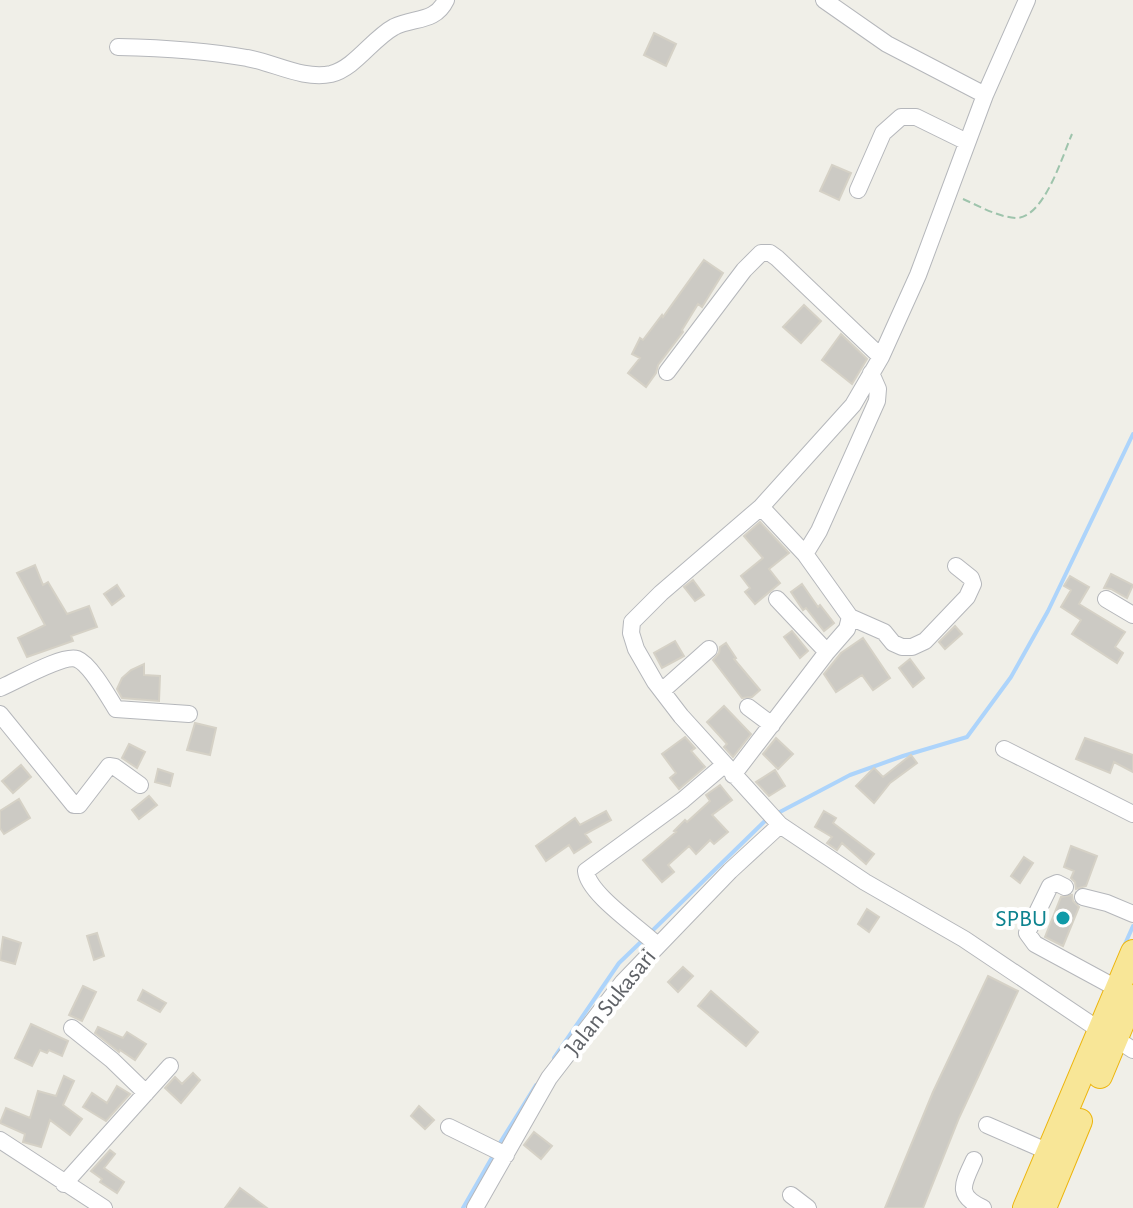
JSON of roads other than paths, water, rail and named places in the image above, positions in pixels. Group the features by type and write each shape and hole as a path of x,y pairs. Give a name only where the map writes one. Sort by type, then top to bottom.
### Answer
{"highway":[{"path":"1044,1208 1111,1037 1126,993 1133,952"},
{"path":"1025,1208 1046,1151 1111,1037"}],"street":[{"path":"118,47 190,49 251,58 323,75 333,73 354,60 382,34 403,23 432,16 441,10 446,0"},
{"path":"824,0 887,44 985,95"},
{"path":"1027,0 985,95 918,275 881,357 853,405 761,507 632,622 631,633 636,649 681,716 777,822 865,882 964,939 1111,1037"},
{"path":"858,190 883,133 901,117 916,117 967,142"},
{"path":"667,372 744,270 761,253 770,253 777,258 881,357"},
{"path":"805,554 819,531 872,415 878,389 871,373"},
{"path":"761,507 805,554 850,617 884,632 893,643 902,647 918,645 942,625 967,597 971,578 956,566"},
{"path":"777,599 827,652"},
{"path":"1106,599 1133,615"},
{"path":"649,938 601,896 586,871 728,770 772,725 847,629 850,617"},
{"path":"663,690 709,649"},
{"path":"0,688 55,662 77,659 87,667 116,709 189,714"},
{"path":"748,707 772,725"},
{"path":"0,714 74,805 79,805 109,766 140,785"},
{"path":"1004,749 1133,814"},
{"name":"Jalan Sukasari","path":"475,1208 549,1078 623,982 649,938 777,822"},
{"path":"1065,887 1057,883 1050,886 1027,933 1035,944 1126,993"},
{"path":"1083,897 1133,914"},
{"path":"72,1028 146,1093"},
{"path":"64,1184 170,1066"},
{"path":"987,1125 1046,1151"},
{"path":"449,1127 504,1154"},
{"path":"0,1140 104,1208"},
{"path":"974,1160 963,1187 964,1195 982,1207"},
{"path":"791,1195 808,1208"}],"waterway":[{"path":"776,814 850,775 967,737 1011,677 1048,611 1133,434"},
{"path":"651,932 768,818"},
{"path":"1125,944 1133,926"},
{"path":"554,1058 619,963 645,938"},
{"path":"498,1146 536,1085"},
{"path":"463,1208 494,1154"}],"place":[{"name":"SPBU","path":"1063,918"}]}
